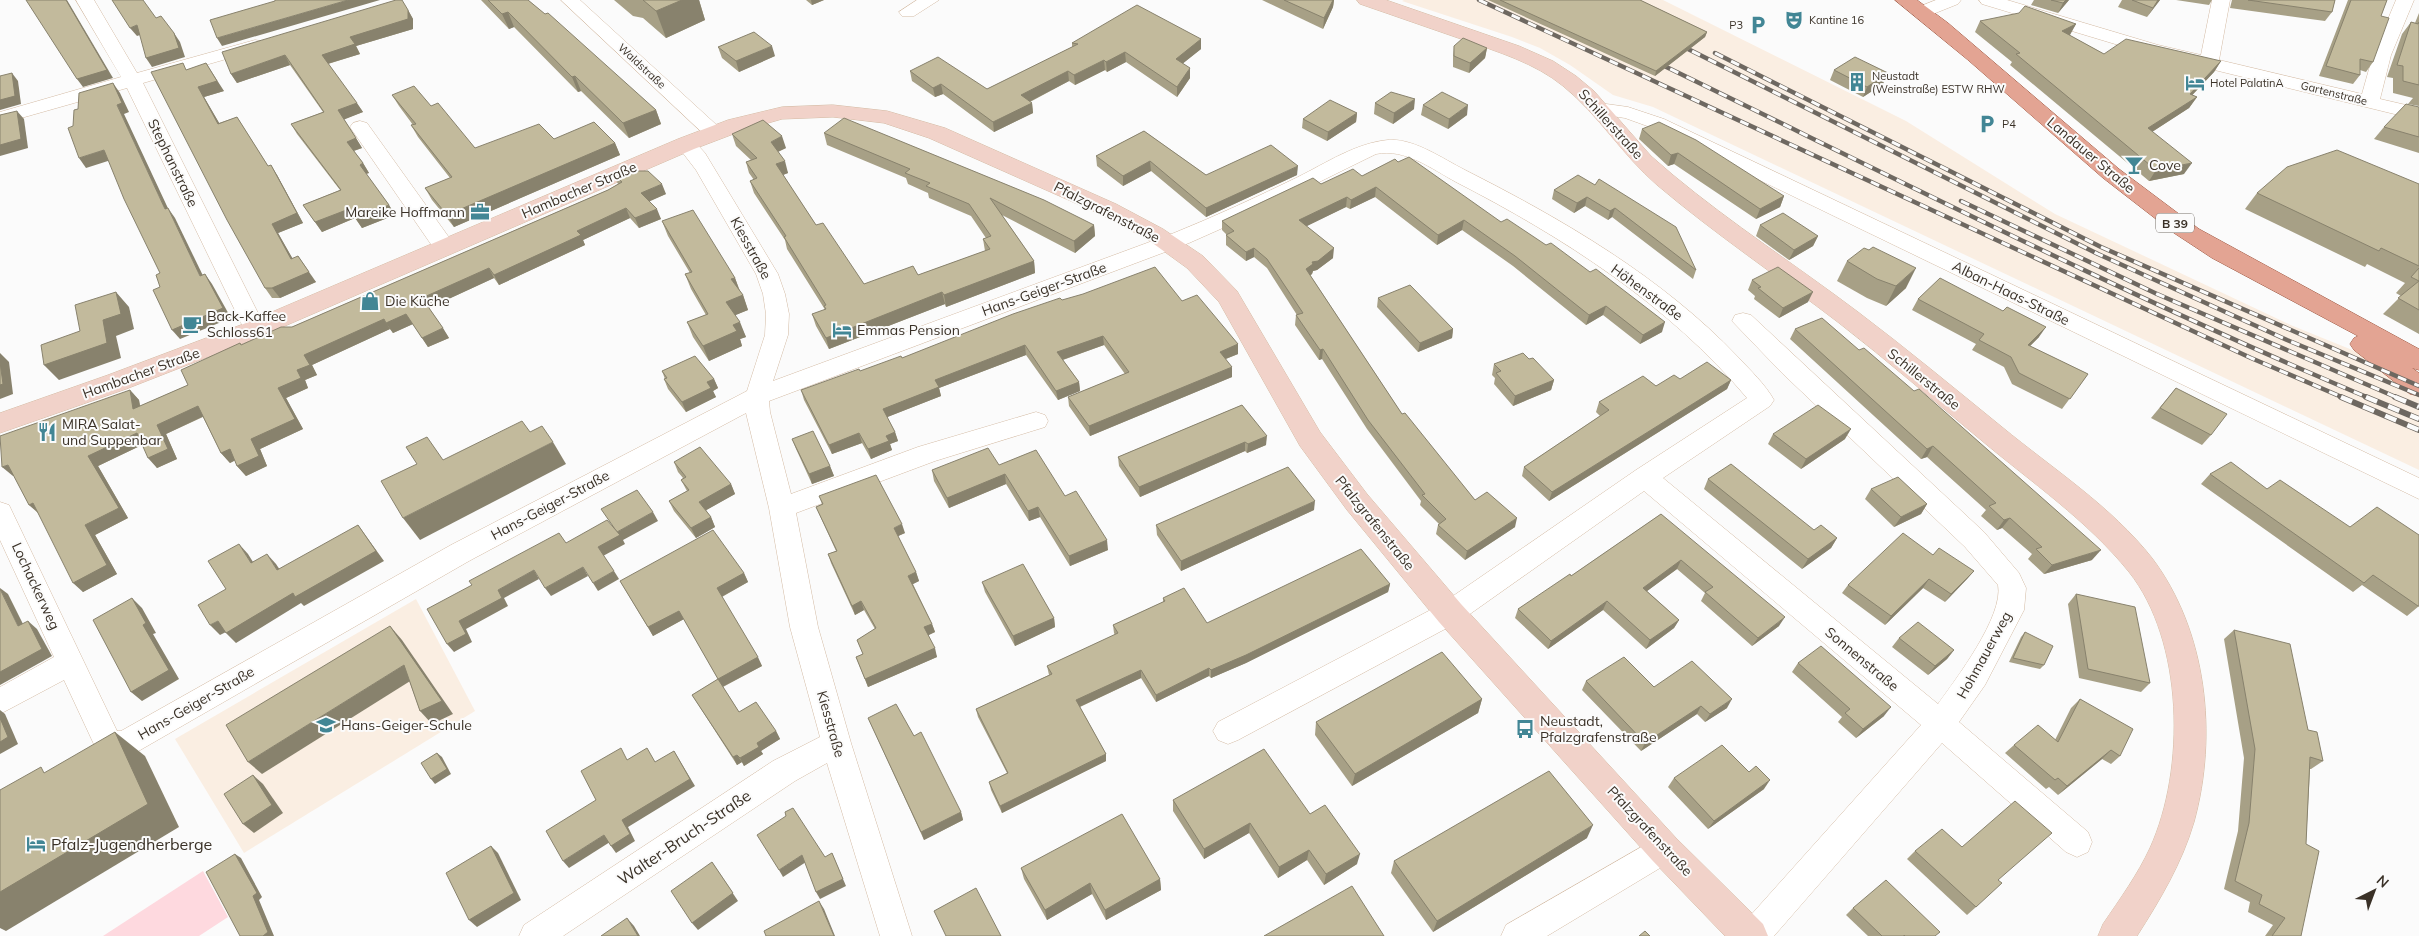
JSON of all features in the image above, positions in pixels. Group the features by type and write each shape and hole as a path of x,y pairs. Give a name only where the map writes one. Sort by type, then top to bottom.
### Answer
{"main road":[{"name":"Landauer Straße","path":"1914,6 2070,139 2176,224 2204,243 2370,330 2419,361"},
{"name":"Landauer Straße","path":"2292,290 2419,387"}],"street":[{"name":"Stephanstraße","path":"85,0 133,81 255,329"},
{"name":"Waldstraße","path":"570,0 714,133"},
{"path":"908,12 930,0"},
{"name":"Schillerstraße","path":"1367,0 1488,41 1533,59 1574,84 1653,170 1747,245 1847,317 2095,519 2128,552 2156,587 2171,623 2183,661 2190,715 2190,753 2183,794 2166,851 2156,872 2116,936"},
{"path":"1914,6 1952,0"},
{"name":"Gartenstraße","path":"1988,0 2097,34 2419,114"},
{"path":"2210,63 2221,0"},
{"path":"2370,102 2382,55 2405,0"},
{"path":"0,118 274,39"},
{"name":"Alban-Haas-Straße","path":"1599,109 1628,113 1657,123 2419,489"},
{"name":"Pfalzgrafenstraße","path":"714,133 768,116 814,111 869,114 903,121 973,148 1108,209 1171,244 1196,262 1228,296 1310,439 1333,472 1450,613 1664,849 1751,936"},
{"path":"360,127 445,248"},
{"name":"Hambacher Straße","path":"0,423 135,376 255,329 714,133"},
{"name":"Kiesstraße","path":"686,144 695,153 767,274 774,290 778,311 777,334 756,397 782,508 804,627 836,743 896,936"},
{"name":"Höhenstraße","path":"1171,244 1379,147 1402,149 1452,171 1561,232 1652,294 1711,344 1762,400 1645,477 1450,613"},
{"name":"Hans-Geiger-Straße","path":"70,662 108,744 125,744 452,557 756,397 1080,275 1171,244"},
{"name":"Hohmauerweg","path":"1743,321 1805,382 1956,523 2002,570 2011,583 2014,594 2010,610 1975,676 1941,724 1751,936"},
{"path":"782,508 926,454 1036,421"},
{"name":"Sonnenstraße","path":"1645,477 1941,724 2078,842"},
{"name":"Lochackerweg","path":"0,512 70,662"},
{"path":"1228,731 1450,613"},
{"path":"0,700 70,662"},
{"name":"Walter-Bruch-Straße","path":"535,936 784,771 836,743"},
{"path":"1517,936 1664,849"}],"shaded area":[{"path":"1663,0 1906,121 2055,214 2293,326 2419,377 2419,470 1653,107 1613,95 1570,65 1540,48 1402,1"},
{"name":"Hans-Geiger-Schule","path":"416,599 475,711 244,853 175,739"},
{"path":"203,871 228,917 199,936 103,936"}],"building":[{"path":"26,0 66,0 107,70 77,79"},
{"path":"112,0 143,0 156,18 161,16 174,33 179,48 146,58 137,25 130,28"},
{"path":"275,0 348,0 217,38 210,20"},
{"path":"396,0 402,0 408,10 408,19 350,37 355,44 322,55 357,103 338,110 356,138 347,142 363,163 360,165 389,205 356,219 349,209 315,222 303,205 341,190 291,124 324,112 285,55 231,74 222,52"},
{"path":"488,0 528,0 545,14 548,13 656,110 623,123 575,76 572,77 508,12 502,14"},
{"path":"643,0 682,0 656,11"},
{"path":"1284,0 1333,0 1324,18"},
{"path":"1500,0 1640,0 1707,32 1656,71"},
{"path":"2051,0 2066,0 2063,3"},
{"path":"2132,0 2158,0 2153,8"},
{"path":"2248,0 2335,0 2332,12"},
{"path":"2351,0 2387,0 2381,16 2389,18 2373,62 2360,59 2360,75 2326,66"},
{"path":"1137,5 1201,39 1176,59 1190,68 1177,87 1125,52 1074,75 1068,71 1021,95 1032,103 993,122 941,84 933,88 910,71 938,57 987,89 1078,44 1072,43"},
{"path":"2025,6 2076,24 2062,31 2104,54 2126,39 2221,61 2190,94 2197,97 2148,128 2192,163 2156,170 2016,54 2020,53 1980,21 2019,13"},
{"path":"2411,22 2418,24 2419,22 2419,85 2403,81 2403,66 2397,65"},
{"path":"754,32 772,46 736,61 718,47"},
{"path":"1463,38 1487,48 1470,63 1454,56 1454,46"},
{"path":"1855,57 1888,73 1867,87 1834,70"},
{"path":"183,63 186,70 206,63 217,81 198,87 218,124 237,117 268,166 271,165 297,213 272,224 291,259 298,256 309,272 272,288 265,288 227,220 151,72"},
{"path":"12,73 15,96 0,100 0,76"},
{"path":"113,83 122,103 117,105 165,209 168,208 200,276 205,274 223,308 172,330 153,290 160,287 156,275 160,273 124,199 104,150 79,158 68,128 73,126 74,110 78,109 79,93"},
{"path":"414,86 431,106 438,103 475,148 539,124 554,139 594,122 615,143 447,215 425,188 452,177 411,125 416,124 392,95"},
{"path":"1391,92 1415,99 1394,113 1375,103"},
{"path":"1442,92 1468,105 1449,119 1423,105"},
{"path":"1330,100 1357,113 1328,132 1303,119"},
{"path":"2406,104 2419,107 2419,137 2384,127"},
{"path":"17,111 21,139 0,145 0,115"},
{"path":"844,118 1044,200 1094,225 1074,241 990,198 1034,261 944,295 942,292 826,338 812,314 826,309 824,306 826,305 784,237 786,236 750,181 757,178 746,162 757,158 732,134 763,120 782,136 771,142 785,161 776,164 816,225 823,223 864,284 913,266 918,275 990,249 983,239 991,236 969,204 926,186 930,183 905,173 910,169 824,133"},
{"path":"1659,122 1696,140 1784,196 1760,209 1678,153 1671,155 1642,129"},
{"path":"1144,131 1206,175 1271,145 1298,166 1206,208 1150,161 1123,176 1096,156"},
{"path":"2337,150 2419,184 2419,266 2381,248 2379,251 2257,193 2287,167"},
{"path":"1409,157 1501,222 1507,219 1546,245 1551,243 1590,272 1596,269 1665,322 1643,335 1606,306 1589,315 1515,256 1464,220 1438,235 1376,187 1351,200 1347,197 1299,220 1334,248 1318,261 1312,262 1313,264 1306,269 1402,414 1405,413 1475,500 1487,492 1517,518 1467,551 1438,525 1446,519 1422,495 1425,494 1368,420 1323,349 1320,350 1296,315 1303,313 1267,259 1254,248 1246,252 1226,235 1234,231 1222,221 1313,178 1321,184 1353,169 1362,176 1395,159 1398,162"},
{"path":"621,171 648,171 662,184 641,193 657,209 635,218 626,208 577,231 581,235 494,275 489,268 422,298 443,328 422,338 406,314 386,323 384,319 304,355 310,365 297,370 301,378 278,388 295,419 251,439 259,456 237,466 230,449 221,453 198,406 157,425 168,449 148,458 137,433 88,456 119,508 85,525 107,565 73,583 33,503 29,505 8,465 2,467 0,436 130,390 133,409 188,385 181,370 281,327 292,327 608,190 622,182 613,174"},
{"path":"1578,175 1595,185 1599,179 1676,227 1696,270 1615,208 1610,211 1587,197 1577,203 1554,190"},
{"path":"693,210 735,278 731,279 743,295 726,302 740,322 733,325 737,331 703,346 687,322 708,314 685,274 692,272 662,221"},
{"path":"1783,213 1818,236 1794,250 1760,225"},
{"path":"1873,247 1916,268 1896,286 1877,279 1847,261 1864,248 1869,250"},
{"path":"1155,267 1182,301 1197,295 1238,344 1220,352 1232,367 1089,426 1068,397 1129,372 1103,336 1057,352 1079,382 1056,391 1025,345 935,380 939,387 883,409 895,432 886,436 889,441 868,449 859,433 829,445 801,390 859,369 860,371 901,356 902,358 1013,314 1060,298 1062,300 1083,294"},
{"path":"1778,267 1813,292 1783,308 1758,288 1761,287 1752,280"},
{"path":"2419,268 2419,281 2411,277"},
{"path":"1940,278 2003,311 2007,307 2046,327 2028,345 2088,374 2070,399 2019,373 2011,357 1979,340 1984,334 1918,299"},
{"path":"2419,281 2419,310 2398,298"},
{"path":"1410,285 1453,329 1420,343 1378,298"},
{"path":"116,292 121,314 103,320 107,343 44,365 41,345 80,331 75,305"},
{"path":"1822,318 1859,350 1864,348 1914,391 1919,389 2101,550 2052,565 2036,549 2042,547 2010,518 2004,520 1989,506 1996,503 1933,446 1927,449 1795,329"},
{"path":"1523,353 1529,359 1533,358 1554,380 1515,396 1496,373 1501,371 1494,364"},
{"path":"695,356 714,379 707,382 711,388 682,402 664,379 667,378 662,371"},
{"path":"0,362 3,384 0,385"},
{"path":"1707,362 1731,380 1552,492 1524,467 1609,410 1599,402 1643,376 1656,386 1674,375 1680,379"},
{"path":"2176,388 2227,414 2211,435 2160,408"},
{"path":"1242,405 1267,436 1248,444 1245,442 1139,487 1118,457"},
{"path":"1818,405 1851,429 1806,459 1773,434"},
{"path":"522,421 530,432 542,426 553,442 403,518 381,481 417,464 406,447 427,437 443,460"},
{"path":"813,431 830,466 809,474 792,439"},
{"path":"700,447 731,484 699,502 711,517 691,528 669,501 689,490 681,480 686,477 674,462"},
{"path":"988,448 999,465 1036,450 1065,496 1076,491 1107,540 1069,556 1038,507 1028,511 1005,474 947,498 932,470"},
{"path":"2231,462 2267,489 2280,480 2350,527 2377,507 2419,535 2419,606 2373,575 2364,583 2210,474"},
{"path":"1731,464 1814,530 1821,525 1837,538 1808,559 1708,479"},
{"path":"1288,467 1315,501 1181,561 1156,525"},
{"path":"876,475 902,524 894,528 916,572 908,576 932,624 924,627 935,648 865,679 856,657 863,654 857,640 876,628 861,601 852,606 828,554 837,551 816,507 823,504 819,496"},
{"path":"1898,477 1927,504 1901,517 1871,489"},
{"path":"637,490 653,512 617,532 601,509"},
{"path":"1661,514 1785,617 1758,638 1705,592 1713,587 1681,560 1643,588 1679,620 1650,640 1607,601 1551,641 1518,609 1570,574 1571,576"},
{"path":"607,520 620,535 598,547 614,571 593,583 583,567 545,588 534,570 498,590 502,598 459,621 466,634 447,644 427,609 472,585 469,581 559,533 566,543"},
{"path":"358,525 376,551 295,597 293,593 226,633 218,621 210,625 198,605 226,589 208,561 239,544 251,563 267,554 277,570"},
{"path":"713,530 744,573 717,588 758,657 718,679 679,611 648,627 620,581"},
{"path":"1903,533 1933,555 1939,548 1974,571 1951,594 1929,579 1891,616 1848,585"},
{"path":"1361,549 1390,584 1246,655 1211,670 1209,668 1156,695 1141,670 1076,700 1106,754 1000,806 989,782 1008,773 976,709 1052,674 1047,666 1118,633 1113,625 1165,601 1163,598 1184,588 1207,623"},
{"path":"1023,564 1054,618 1013,636 982,582"},
{"path":"0,589 18,626 28,621 42,649 0,672"},
{"path":"2076,594 2135,607 2150,683 2088,669"},
{"path":"132,598 146,623 143,625 169,670 131,692 93,620"},
{"path":"1918,622 1954,650 1935,666 1899,638"},
{"path":"390,626 442,701 420,711 404,665 248,762 226,725"},
{"path":"2234,630 2290,644 2308,730 2317,732 2323,761 2310,757 2306,844 2319,851 2301,936 2272,936 2285,918 2259,904 2262,895 2235,881 2249,823 2255,749"},
{"path":"2025,632 2053,646 2044,665 2013,658"},
{"path":"1821,646 1891,707 1863,729 1845,713 1850,709 1798,663"},
{"path":"1442,652 1482,699 1355,774 1316,722"},
{"path":"1624,657 1654,687 1692,661 1732,699 1710,714 1701,706 1645,743 1586,681"},
{"path":"718,679 739,712 756,702 776,731 757,743 759,747 740,758 737,755 733,757 692,695"},
{"path":"2080,699 2133,729 2120,756 2111,750 2067,786 2058,778 2055,780 2014,745 2038,725 2058,742"},
{"path":"896,704 914,736 921,732 961,812 921,832 868,718"},
{"path":"0,718 8,737 0,742"},
{"path":"115,732 148,804 0,892 0,790 41,767 44,773"},
{"path":"1722,745 1749,772 1756,766 1770,780 1714,821 1674,778"},
{"path":"621,748 627,760 647,748 655,762 674,751 690,779 622,820 630,834 611,846 604,835 563,861 546,831 596,800 581,771"},
{"path":"1264,749 1310,814 1325,805 1360,854 1326,874 1309,850 1279,867 1250,823 1204,849 1173,800"},
{"path":"437,753 447,769 431,779 421,763"},
{"path":"1549,771 1593,825 1437,921 1394,861"},
{"path":"253,775 272,805 243,824 224,794"},
{"path":"2015,801 2052,833 1998,880 2002,883 1976,907 1915,851 1942,829 1962,847"},
{"path":"793,808 825,857 832,853 843,879 816,892 802,855 779,870 757,835 786,816 785,812"},
{"path":"1122,814 1160,879 1105,910 1090,883 1045,910 1021,868"},
{"path":"491,846 514,893 469,920 446,873"},
{"path":"235,854 257,893 253,896 268,932 263,936 240,936 206,872"},
{"path":"712,862 733,893 692,923 671,891"},
{"path":"1886,880 1940,932 1935,936 1882,936 1853,908"},
{"path":"1352,886 1384,936 1264,936"},
{"path":"976,888 1001,936 946,936 934,911"},
{"path":"819,901 834,936 766,936 764,931"},
{"path":"627,918 638,936 601,936"},
{"path":"1645,931 1650,936 1639,936"}],"railway":[{"path":"1479,0 2251,358 2344,398"},
{"path":"1676,43 2098,254 2287,340 2419,395"},
{"path":"1715,53 2101,247 2419,386"},
{"path":"1654,61 2098,277 2369,398"},
{"path":"1961,201 2157,294 2398,398"},
{"path":"2341,397 2419,430"},
{"path":"2366,397 2419,419"},
{"path":"2395,397 2419,407"}],"place":[{"name":"Kantine 16","path":"1794,20"},
{"name":"P3","path":"1758,25"},
{"name":"Neustadt (Weinstraße) ESTW RHW","path":"1857,82"},
{"name":"Hotel PalatinA","path":"2195,83"},
{"name":"P4","path":"1987,124"},
{"name":"Cove","path":"2134,165"},
{"name":"Mareike Hoffmann","path":"480,212"},
{"name":"Die Küche","path":"370,301"},
{"name":"Back-Kaffee Schloss61","path":"192,324"},
{"name":"Emmas Pension","path":"842,330"},
{"name":"MIRA Salat- und Suppenbar","path":"47,432"},
{"name":"Hans-Geiger-Schule","path":"326,725"},
{"name":"Neustadt, Pfalzgrafenstraße","path":"1525,729"},
{"name":"Pfalz-Jugendherberge","path":"36,844"}]}
